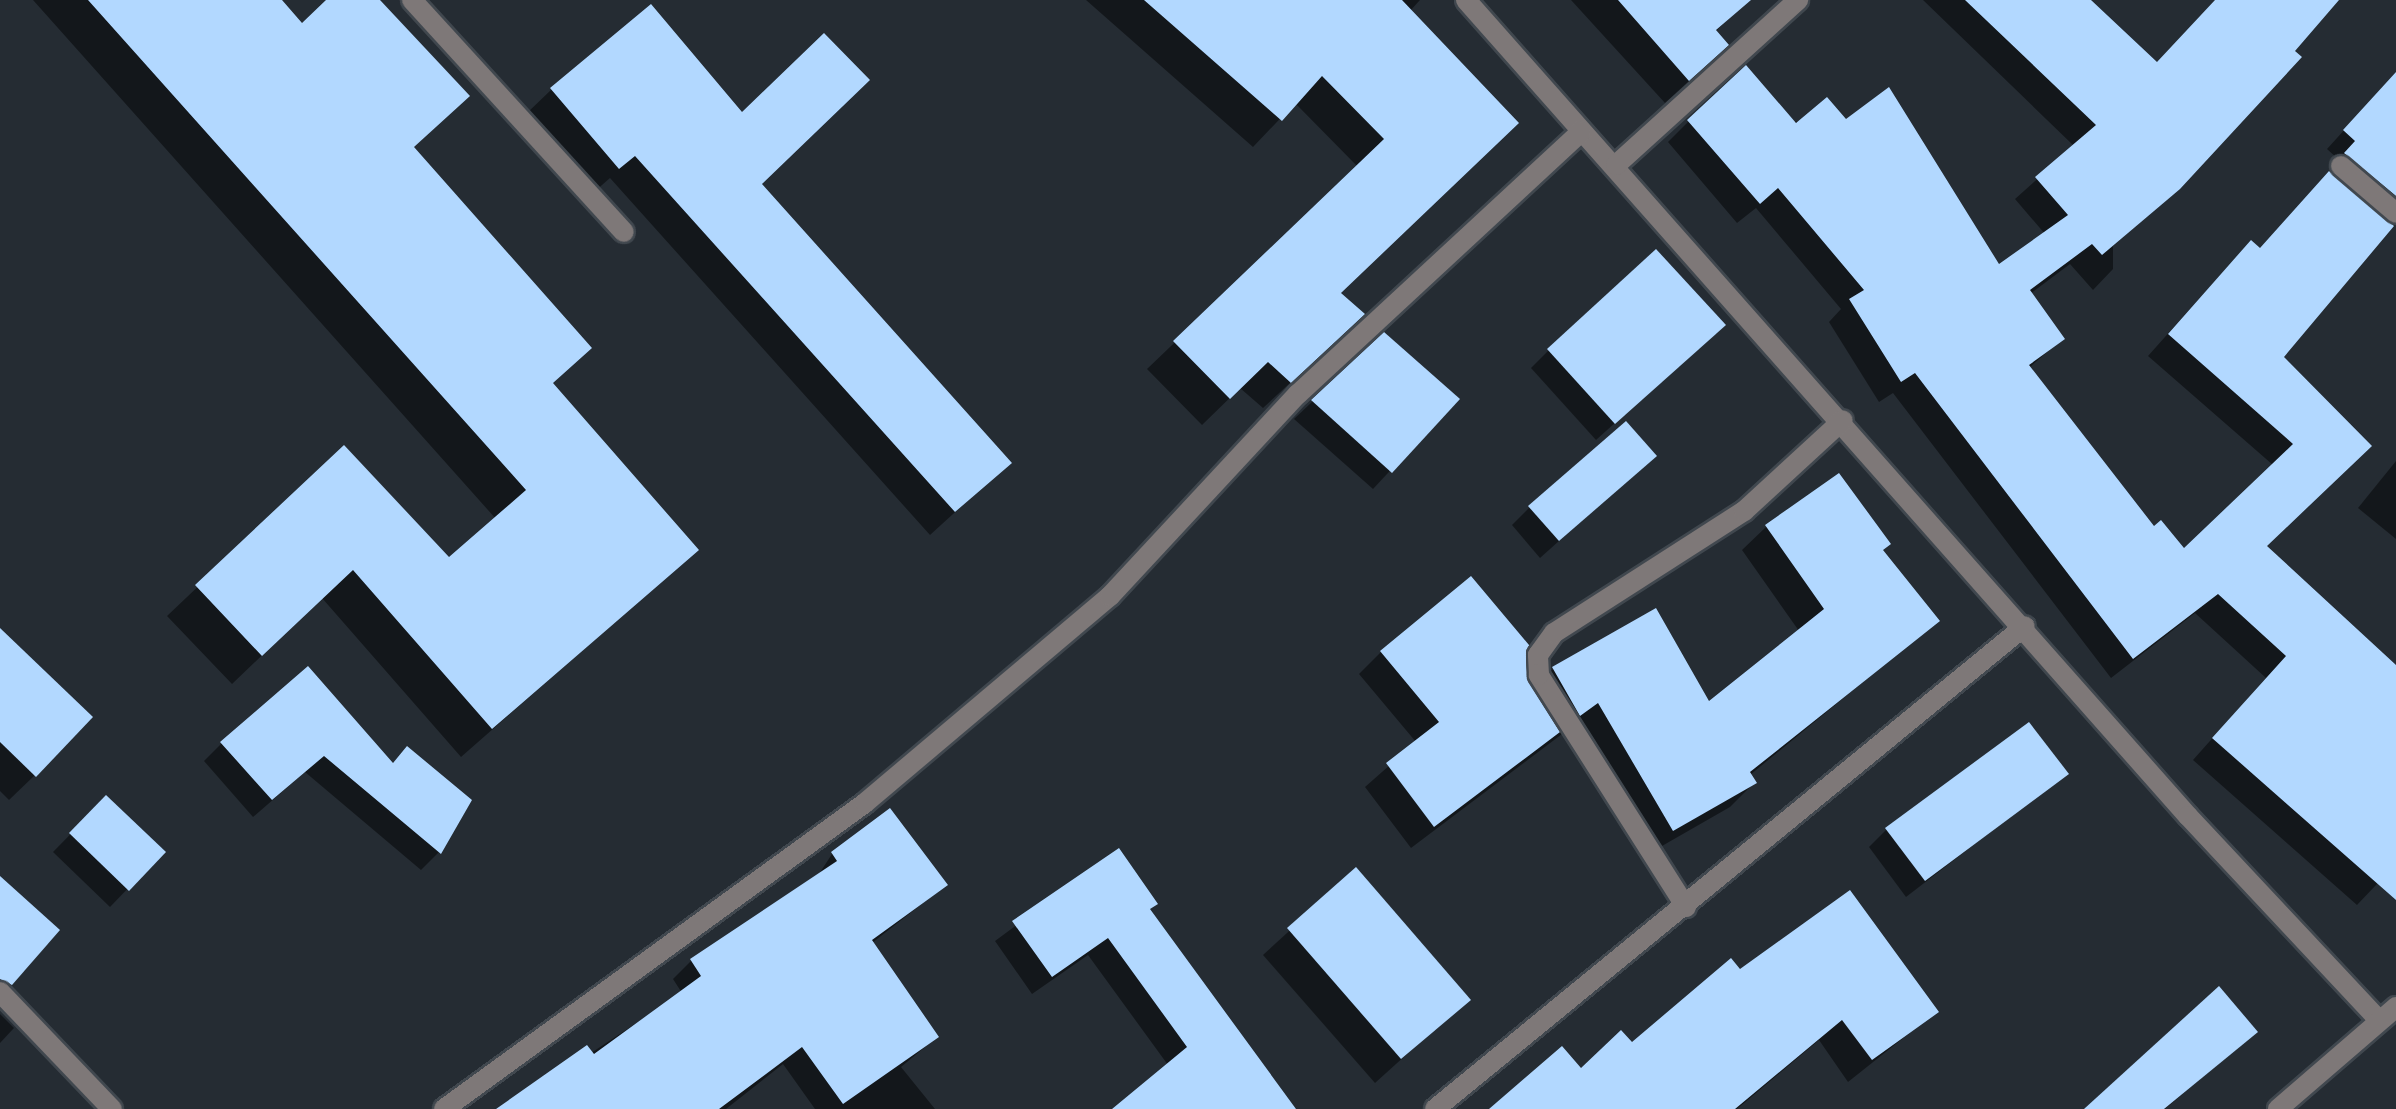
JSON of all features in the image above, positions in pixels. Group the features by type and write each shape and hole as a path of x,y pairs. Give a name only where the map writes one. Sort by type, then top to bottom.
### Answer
{"street":[{"path":"412,0 624,232"},
{"path":"1466,0 1581,132 1616,165 1843,420 2188,816 2377,1018"},
{"path":"1616,165 1798,0"},
{"path":"444,1109 865,803 1110,596 1298,394 1581,132"},
{"path":"2341,166 2396,213"},
{"path":"1686,907 1539,675 1538,655 1554,633 1744,511 1843,420"},
{"path":"1435,1109 1686,907 2025,626"},
{"path":"0,992 112,1109"},
{"path":"2278,1109 2377,1018 2396,1007"}],"building":[{"path":"88,0 282,0 302,23 326,0 380,0 470,96 414,147 592,348 553,383 699,550 492,729 353,570 262,656 195,585 344,445 449,557 526,490"},
{"path":"1144,0 1402,0 1519,123 1341,293 1365,314 1291,383 1268,362 1230,399 1173,341 1384,139 1322,76 1282,121"},
{"path":"1618,0 1751,0 1716,30 1729,45 1689,81"},
{"path":"1965,0 2091,0 2157,62 2215,0 2339,0 2295,51 2302,57 2180,189 2102,255 2092,244 2030,290 2065,339 2029,365 2154,526 2161,520 2184,548 2293,444 2168,334 2251,240 2260,248 2329,171 2394,226 2284,357 2372,446 2267,546 2396,665 2396,900 2212,738 2286,656 2218,594 2133,659 1915,373 1901,382 1849,299 1864,290 1778,188 1760,204 1687,120 1746,65 1796,123 1827,97 1846,119 1889,87 1999,264 2068,215 2035,177 2096,125"},
{"path":"651,4 742,112 824,33 870,80 762,184 1012,463 955,512 635,156 619,169 550,88"},
{"path":"2396,72 2396,196 2344,153 2355,141 2343,130"},
{"path":"1656,249 1726,325 1615,424 1547,349"},
{"path":"1384,332 1460,399 1392,473 1311,400"},
{"path":"1626,421 1657,456 1559,541 1528,506"},
{"path":"1839,473 1891,544 1883,550 1940,621 1750,772 1757,783 1673,831 1598,703 1580,716 1552,667 1656,608 1709,701 1824,609 1765,525"},
{"path":"1471,576 1529,645 1528,681 1560,732 1434,827 1386,763 1439,722 1380,651"},
{"path":"0,628 93,717 36,777 0,742"},
{"path":"308,666 393,763 407,746 472,800 441,854 324,756 272,800 220,742"},
{"path":"2029,722 2069,774 1925,881 1885,828"},
{"path":"106,795 166,852 129,891 69,833"},
{"path":"890,808 948,885 872,940 939,1037 843,1104 802,1047 719,1109 496,1109 587,1045 594,1054 701,976 690,959 837,861 831,852"},
{"path":"1119,848 1158,904 1150,909 1296,1109 1112,1109 1187,1047 1108,938 1052,977 1012,921"},
{"path":"1356,867 1471,1000 1401,1059 1287,928"},
{"path":"0,876 60,930 12,985 0,979"},
{"path":"1850,890 1939,1012 1872,1060 1842,1020 1735,1109 1489,1109 1562,1046 1581,1068 1621,1030 1632,1042 1731,958 1740,969"},
{"path":"2219,986 2258,1032 2164,1109 2084,1109"}]}
